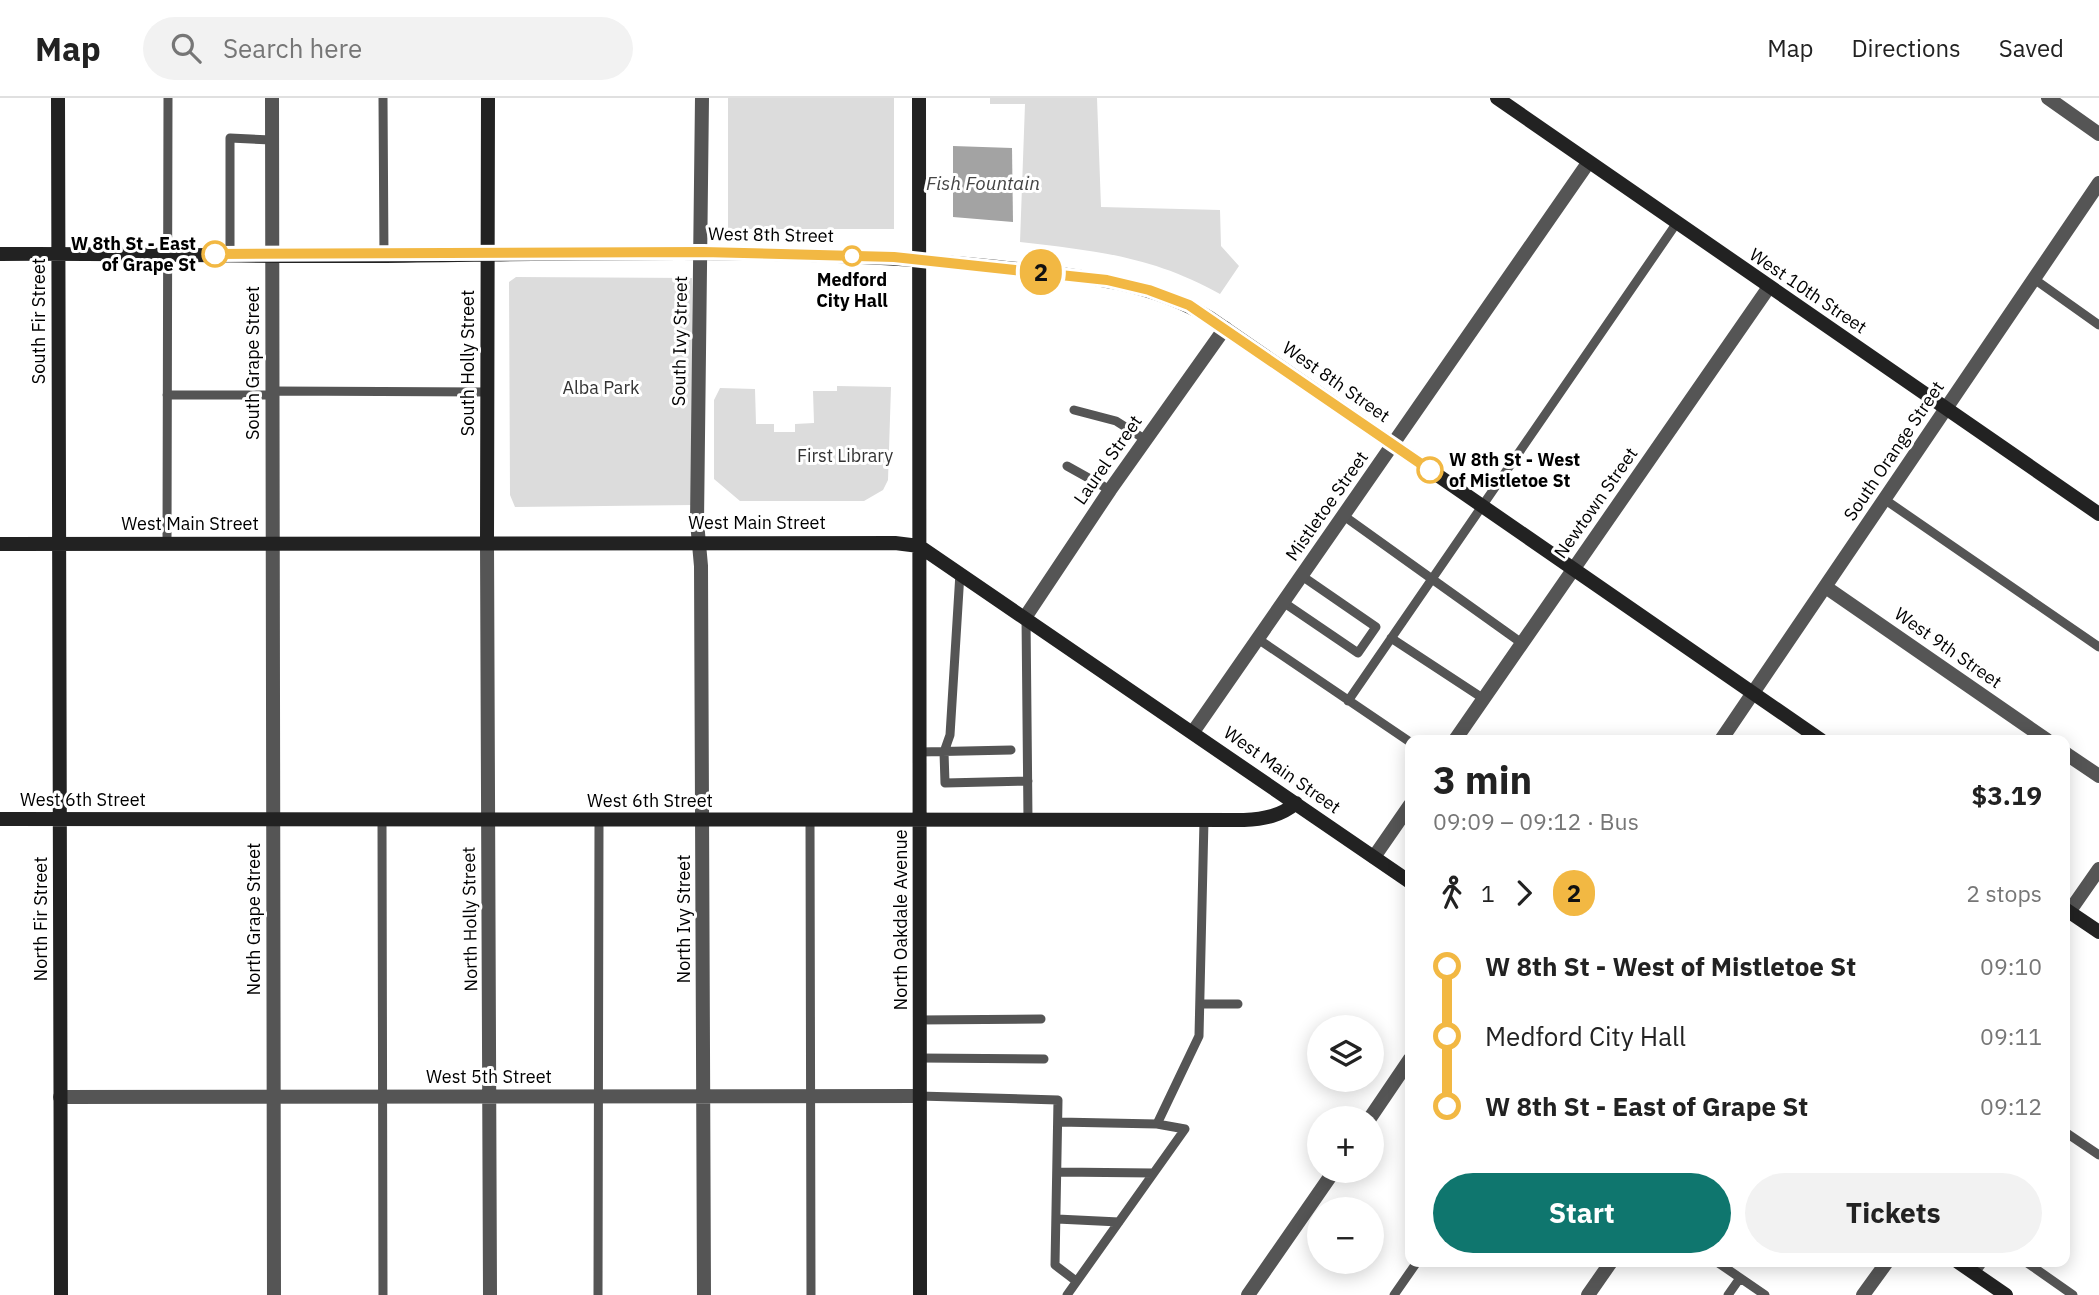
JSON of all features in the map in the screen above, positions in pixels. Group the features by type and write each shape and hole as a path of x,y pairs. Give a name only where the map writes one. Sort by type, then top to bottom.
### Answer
{"street":[{"name":"South Fir Street","path":"58,98 59,544"},
{"name":"South Grape Street","path":"272,98 272,543"},
{"name":"South Holly Street","path":"487,543 488,98"},
{"name":"South Ivy Street","path":"699,543 702,98"},
{"name":"North Oakdale Avenue","path":"919,98 920,1295"},
{"name":"West 10th Street","path":"1497,98 2099,514"},
{"path":"2048,98 2099,134"},
{"name":"Mistletoe Street","path":"1193,732 1588,163"},
{"name":"South Orange Street","path":"1725,735 1827,588 1884,499 2099,183"},
{"name":"West 8th Street","path":"0,254 384,256 703,252 919,259 1072,275 1139,287 1189,305 1225,328 1814,735"},
{"name":"Newtown Street","path":"1459,735 1769,287"},
{"name":"Laurel Street","path":"1026,617 1110,490 1225,328"},
{"name":"West Main Street","path":"0,544 895,542 919,546 960,571 1405,879"},
{"name":"North Grape Street","path":"272,543 274,1295"},
{"name":"North Holly Street","path":"487,543 490,1295"},
{"name":"North Ivy Street","path":"699,543 703,820 704,1295"},
{"name":"North Fir Street","path":"59,544 61,1295"},
{"name":"West 9th Street","path":"1827,588 2040,735"},
{"path":"2070,756 2099,776"},
{"name":"West 6th Street","path":"0,819 1204,820 1265,819 1286,812 1297,803"},
{"path":"1374,857 1405,812"},
{"path":"2070,906 2099,869"},
{"path":"2070,912 2099,932"},
{"path":"1378,1106 1405,1066"},
{"name":"West 5th Street","path":"60,1097 919,1096"},
{"path":"1248,1295 1326,1183"},
{"path":"1588,1295 1608,1267"},
{"path":"1863,1295 1883,1267"},
{"path":"1979,1268 2006,1295"}],"lane":[{"path":"167,544 168,98"},
{"path":"383,98 384,256"},
{"path":"230,254 230,138 271,140"},
{"path":"1348,701 1676,224"},
{"path":"2034,279 2099,325"},
{"path":"167,395 488,392"},
{"path":"1074,410 1116,421 1146,440"},
{"path":"1067,466 1110,490"},
{"path":"1884,499 2099,646"},
{"path":"1344,516 1523,643"},
{"path":"960,571 950,735 944,752 945,783 1028,781"},
{"path":"1283,602 1358,653 1376,627 1302,576"},
{"path":"1026,617 1028,820"},
{"path":"1391,638 1484,699"},
{"path":"1258,639 1405,739"},
{"path":"920,752 1011,750"},
{"path":"382,820 383,1295"},
{"path":"598,1295 599,820"},
{"path":"810,820 811,1295"},
{"path":"1157,1124 1199,1036 1204,820"},
{"path":"1200,1004 1238,1004"},
{"path":"919,1020 1041,1018"},
{"path":"919,1058 1044,1059"},
{"path":"919,1096 1058,1100 1055,1265 1076,1281"},
{"path":"1059,1122 1157,1124 1185,1129 1067,1295"},
{"path":"2070,1135 2099,1154"},
{"path":"1058,1172 1153,1173"},
{"path":"1057,1219 1119,1222"},
{"path":"1394,1295 1414,1267"},
{"path":"1724,1267 1765,1295"},
{"path":"2033,1267 2073,1295"},
{"path":"1728,1295 1740,1278"}],"green space":[{"path":"728,98 894,98 894,229 728,229"},
{"path":"990,98 1097,98 1101,207 1220,210 1221,246 1239,266 1220,294 1195,281 1147,263 1099,252 1020,242 1025,104 990,104"},
{"name":"Alba Park","path":"516,277 692,278 693,505 515,507 510,495 509,282"},
{"name":"First Library","path":"837,386 891,387 888,480 883,490 864,501 740,501 714,479 714,400 720,388 755,389 756,424 774,424 774,432 795,432 795,424 814,423 813,391 837,391"}],"water":[{"name":"Fish Fountain","path":"953,146 1012,148 1013,222 953,217"}],"bus line":[{"name":"2","path":"215,254 384,256 703,252 894,257 1107,280 1149,290 1189,305 1430,470"}],"place":[{"name":"W 8th St - East of Grape St","path":"215,254"},
{"name":"Medford City Hall","path":"852,256"},
{"name":"W 8th St - West of Mistletoe St","path":"1430,470"}]}
